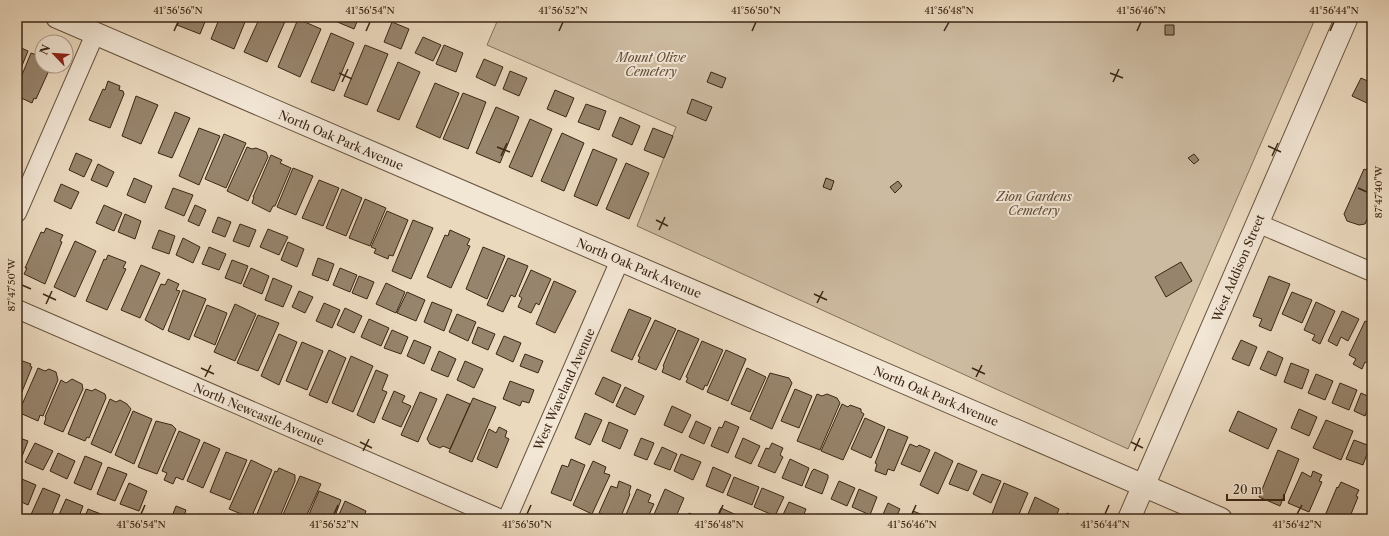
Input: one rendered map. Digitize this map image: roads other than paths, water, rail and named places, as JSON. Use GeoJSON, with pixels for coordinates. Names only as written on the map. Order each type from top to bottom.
{"type":"FeatureCollection","features":[{"type":"Feature","properties":{"kind":"street","name":"North Oak Park Avenue"},"geometry":{"type":"LineString","coordinates":[[57,17],[1221,519]]}},
{"type":"Feature","properties":{"kind":"street","name":"West Addison Street"},"geometry":{"type":"LineString","coordinates":[[1129,519],[1347,17]]}},
{"type":"Feature","properties":{"kind":"street"},"geometry":{"type":"LineString","coordinates":[[17,213],[95,34]]}},
{"type":"Feature","properties":{"kind":"street"},"geometry":{"type":"LineString","coordinates":[[1257,223],[1372,272]]}},
{"type":"Feature","properties":{"kind":"street","name":"West Waveland Avenue"},"geometry":{"type":"LineString","coordinates":[[507,519],[620,260]]}},
{"type":"Feature","properties":{"kind":"street","name":"North Newcastle Avenue"},"geometry":{"type":"LineString","coordinates":[[17,310],[501,519]]}},
{"type":"Feature","properties":{"kind":"park label","name":"Mount Olive Cemetery"},"geometry":{"type":"Point","coordinates":[651,64]}},
{"type":"Feature","properties":{"kind":"park label","name":"Zion Gardens Cemetery"},"geometry":{"type":"Point","coordinates":[1034,203]}}]}
